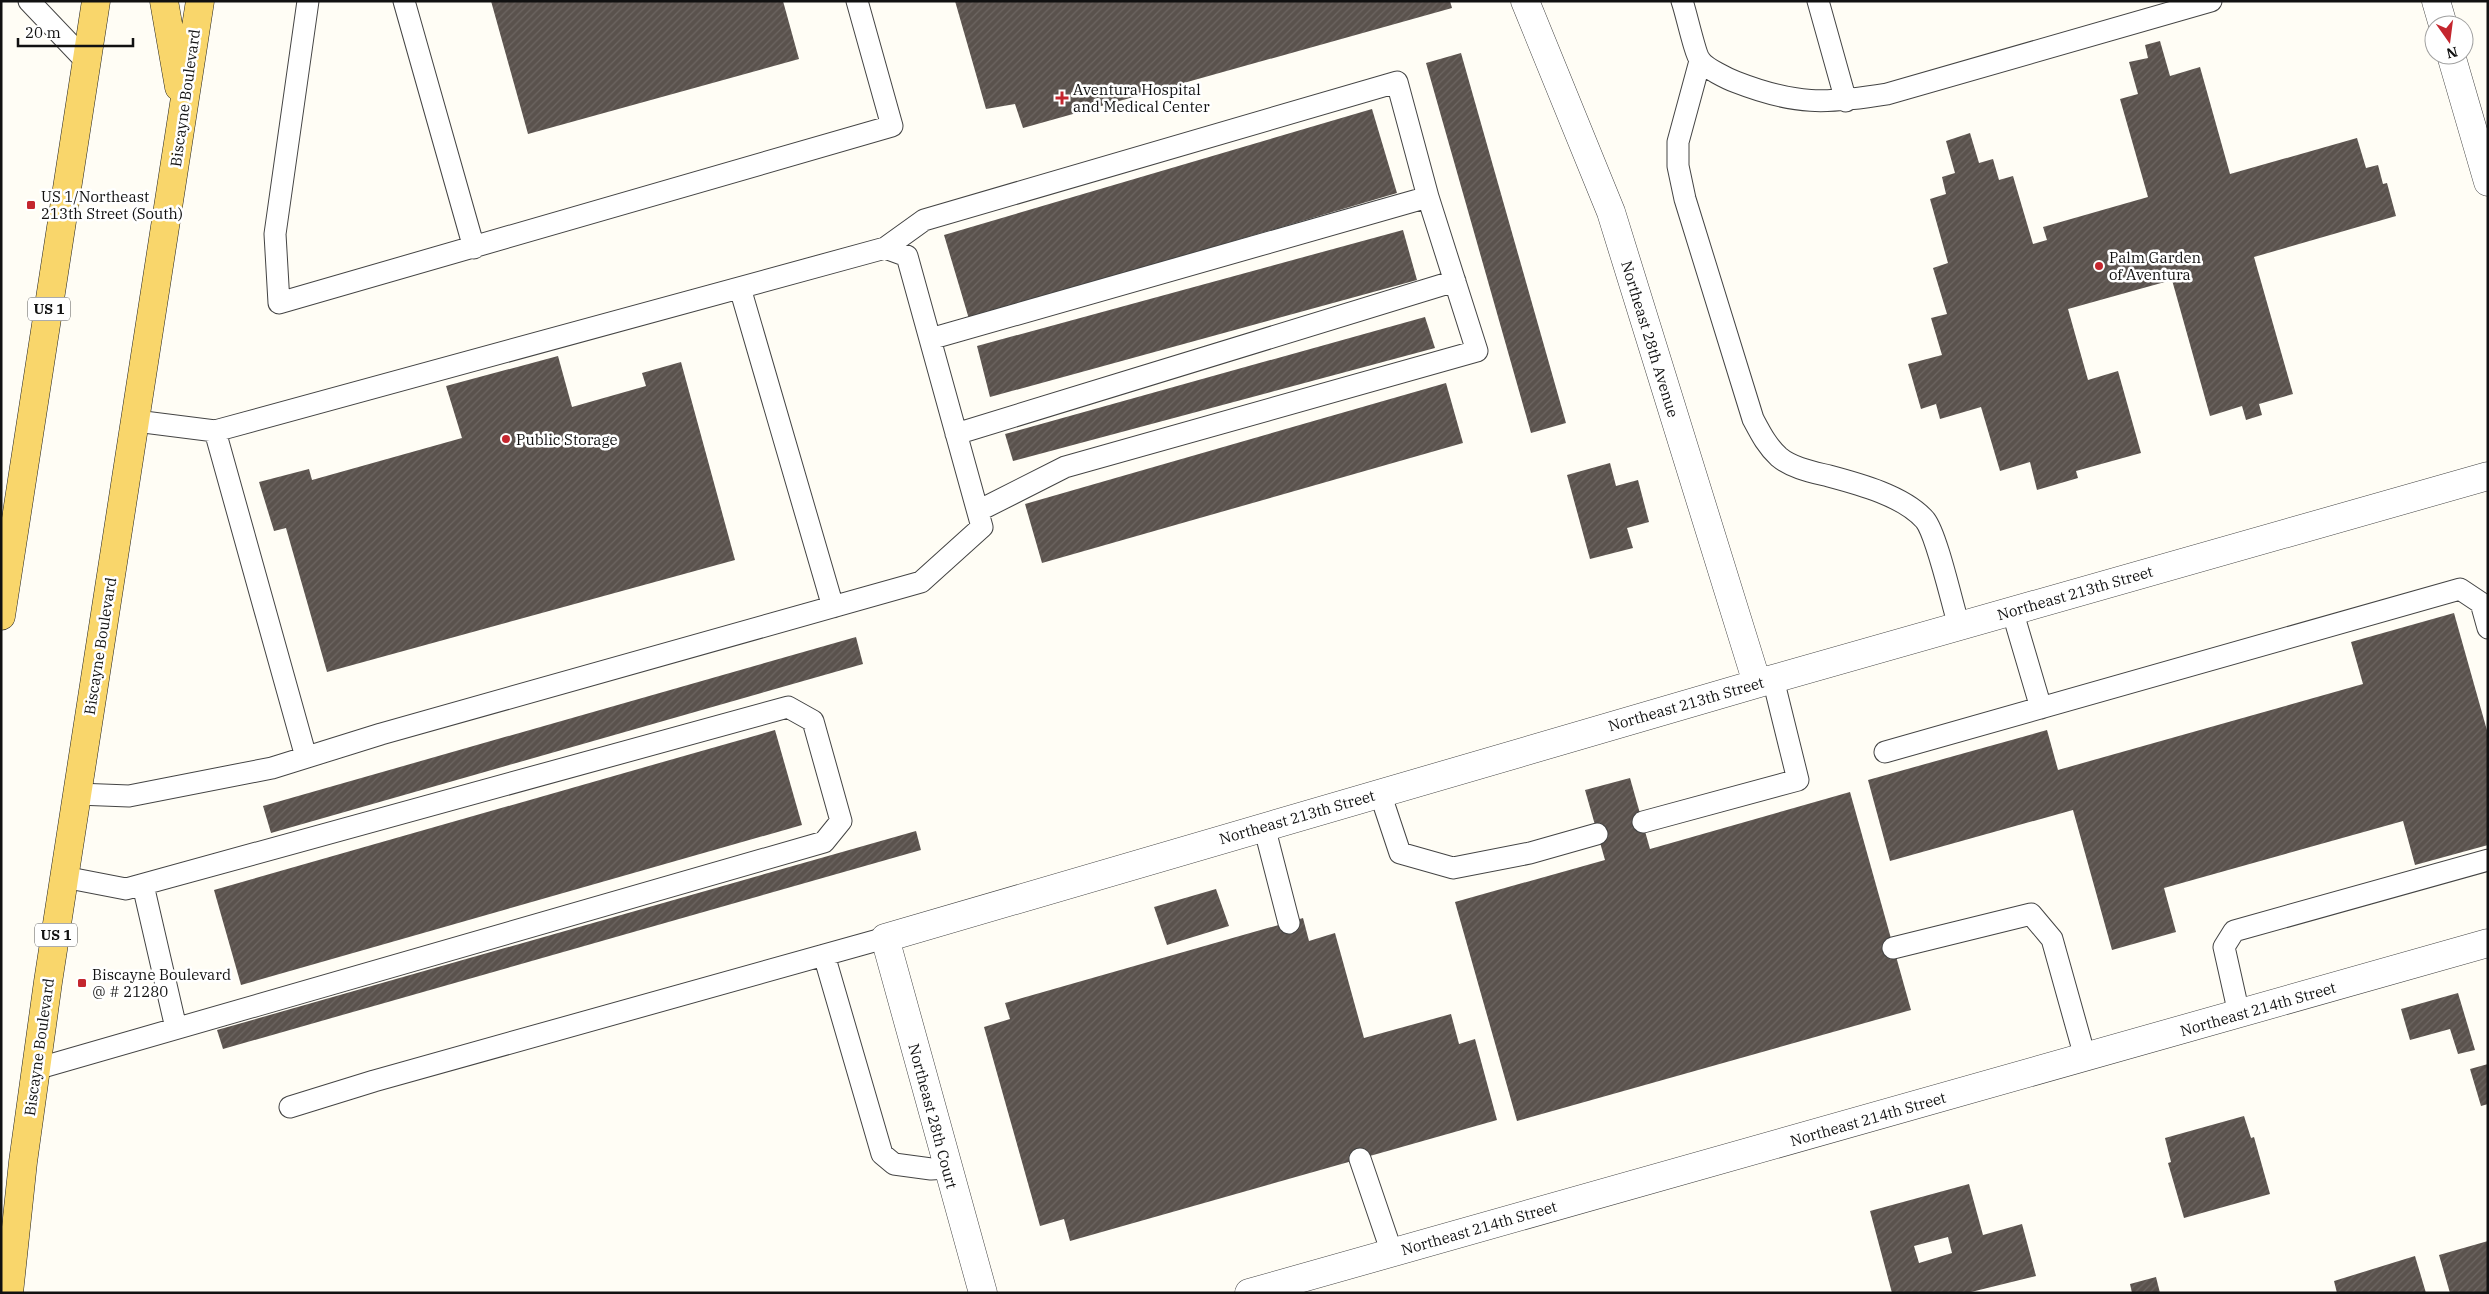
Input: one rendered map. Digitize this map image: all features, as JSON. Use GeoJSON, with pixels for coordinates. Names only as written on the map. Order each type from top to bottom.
{"type":"FeatureCollection","features":[{"type":"Feature","properties":{"kind":"main road","name":"US 1"},"geometry":{"type":"LineString","coordinates":[[1,616],[96,1]]}},
{"type":"Feature","properties":{"kind":"main road"},"geometry":{"type":"LineString","coordinates":[[164,1],[184,110]]}},
{"type":"Feature","properties":{"kind":"main road","name":"Biscayne Boulevard"},"geometry":{"type":"LineString","coordinates":[[9,1293],[23,1162],[64,877],[200,1]]}},
{"type":"Feature","properties":{"kind":"street","name":"Northeast 28th Avenue"},"geometry":{"type":"LineString","coordinates":[[1525,1],[1611,212],[1765,681]]}},
{"type":"Feature","properties":{"kind":"street"},"geometry":{"type":"LineString","coordinates":[[2436,1],[2440,15]]}},
{"type":"Feature","properties":{"kind":"street"},"geometry":{"type":"LineString","coordinates":[[2454,65],[2488,182]]}},
{"type":"Feature","properties":{"kind":"street","name":"Northeast 213th Street"},"geometry":{"type":"LineString","coordinates":[[885,938],[1765,681],[2488,476]]}},
{"type":"Feature","properties":{"kind":"street","name":"Northeast 28th Court"},"geometry":{"type":"LineString","coordinates":[[885,938],[983,1293]]}},
{"type":"Feature","properties":{"kind":"street","name":"Northeast 214th Street"},"geometry":{"type":"LineString","coordinates":[[1249,1293],[2488,943]]}},
{"type":"Feature","properties":{"kind":"lane"},"geometry":{"type":"LineString","coordinates":[[29,1],[87,62]]}},
{"type":"Feature","properties":{"kind":"lane"},"geometry":{"type":"LineString","coordinates":[[308,1],[276,234],[279,303],[892,126],[857,1]]}},
{"type":"Feature","properties":{"kind":"lane"},"geometry":{"type":"LineString","coordinates":[[404,1],[474,248]]}},
{"type":"Feature","properties":{"kind":"lane"},"geometry":{"type":"LineString","coordinates":[[1682,1],[1700,60],[1678,142],[1678,166],[1685,199],[1753,420],[1766,443],[1781,458],[1804,470],[1892,497],[1916,512],[1926,522],[1934,541],[1959,626]]}},
{"type":"Feature","properties":{"kind":"lane"},"geometry":{"type":"LineString","coordinates":[[1818,1],[1846,101]]}},
{"type":"Feature","properties":{"kind":"lane"},"geometry":{"type":"LineString","coordinates":[[1700,60],[1726,78],[1771,95],[1807,101],[1846,101],[1887,94],[1929,83],[2211,1]]}},
{"type":"Feature","properties":{"kind":"lane"},"geometry":{"type":"LineString","coordinates":[[136,421],[215,431],[885,248],[924,220],[1397,82],[1428,197],[1477,351],[1065,467],[978,511]]}},
{"type":"Feature","properties":{"kind":"lane"},"geometry":{"type":"LineString","coordinates":[[930,339],[1428,197]]}},
{"type":"Feature","properties":{"kind":"lane"},"geometry":{"type":"LineString","coordinates":[[77,794],[129,796],[272,768],[922,582],[982,527],[907,256],[885,248]]}},
{"type":"Feature","properties":{"kind":"lane"},"geometry":{"type":"LineString","coordinates":[[956,434],[1455,281]]}},
{"type":"Feature","properties":{"kind":"lane"},"geometry":{"type":"LineString","coordinates":[[740,288],[833,607]]}},
{"type":"Feature","properties":{"kind":"lane"},"geometry":{"type":"LineString","coordinates":[[215,431],[306,757]]}},
{"type":"Feature","properties":{"kind":"lane"},"geometry":{"type":"LineString","coordinates":[[1885,752],[2460,589],[2481,603],[2488,628]]}},
{"type":"Feature","properties":{"kind":"lane"},"geometry":{"type":"LineString","coordinates":[[2012,610],[2041,708]]}},
{"type":"Feature","properties":{"kind":"lane"},"geometry":{"type":"LineString","coordinates":[[1643,822],[1798,780],[1765,681]]}},
{"type":"Feature","properties":{"kind":"lane"},"geometry":{"type":"LineString","coordinates":[[36,1068],[824,842],[841,821],[813,721],[788,707],[126,889],[64,877]]}},
{"type":"Feature","properties":{"kind":"lane"},"geometry":{"type":"LineString","coordinates":[[1380,793],[1400,853],[1453,868],[1530,852],[1597,834]]}},
{"type":"Feature","properties":{"kind":"lane"},"geometry":{"type":"LineString","coordinates":[[1264,826],[1289,922]]}},
{"type":"Feature","properties":{"kind":"lane"},"geometry":{"type":"LineString","coordinates":[[2239,1014],[2224,947],[2234,931],[2488,860]]}},
{"type":"Feature","properties":{"kind":"lane"},"geometry":{"type":"LineString","coordinates":[[143,885],[176,1028]]}},
{"type":"Feature","properties":{"kind":"lane"},"geometry":{"type":"LineString","coordinates":[[1894,948],[2031,914],[2052,939],[2085,1058]]}},
{"type":"Feature","properties":{"kind":"lane"},"geometry":{"type":"LineString","coordinates":[[290,1107],[426,1076],[885,938]]}},
{"type":"Feature","properties":{"kind":"lane"},"geometry":{"type":"LineString","coordinates":[[824,955],[882,1154],[894,1164],[932,1169],[947,1168]]}},
{"type":"Feature","properties":{"kind":"lane"},"geometry":{"type":"LineString","coordinates":[[1360,1158],[1392,1253]]}},
{"type":"Feature","properties":{"kind":"building"},"geometry":{"type":"Polygon","coordinates":[[[491,1],[783,1],[799,59],[528,134],[491,1]]]}},
{"type":"Feature","properties":{"kind":"building"},"geometry":{"type":"Polygon","coordinates":[[[955,1],[1450,1],[1452,8],[1023,128],[1015,104],[986,109],[955,1]]]}},
{"type":"Feature","properties":{"kind":"building","name":"Palm Garden of Aventura"},"geometry":{"type":"Polygon","coordinates":[[[2160,41],[2170,76],[2200,67],[2230,174],[2357,138],[2366,168],[2378,165],[2383,184],[2387,183],[2396,216],[2254,257],[2293,394],[2259,404],[2262,415],[2246,420],[2242,406],[2210,416],[2172,280],[2068,309],[2088,380],[2118,371],[2141,453],[2076,471],[2078,478],[2037,490],[2030,462],[2000,471],[1981,407],[1940,419],[1936,404],[1921,409],[1908,364],[1942,355],[1931,318],[1947,314],[1933,268],[1948,263],[1930,199],[1946,194],[1942,177],[1955,173],[1946,141],[1970,133],[1979,163],[1993,159],[1999,180],[2013,176],[2033,244],[2047,240],[2043,227],[2148,197],[2120,99],[2138,94],[2129,62],[2148,58],[2145,45],[2160,41]]]}},
{"type":"Feature","properties":{"kind":"building"},"geometry":{"type":"Polygon","coordinates":[[[1461,53],[1566,423],[1531,433],[1426,63],[1461,53]]]}},
{"type":"Feature","properties":{"kind":"building"},"geometry":{"type":"Polygon","coordinates":[[[1372,109],[1397,193],[969,319],[944,235],[1372,109]]]}},
{"type":"Feature","properties":{"kind":"building"},"geometry":{"type":"Polygon","coordinates":[[[1403,230],[1417,280],[990,397],[977,346],[1403,230]]]}},
{"type":"Feature","properties":{"kind":"building"},"geometry":{"type":"Polygon","coordinates":[[[1425,317],[1435,348],[1013,461],[1005,434],[1425,317]]]}},
{"type":"Feature","properties":{"kind":"building"},"geometry":{"type":"Polygon","coordinates":[[[558,356],[572,407],[646,386],[642,373],[681,362],[735,560],[327,672],[286,528],[274,531],[259,482],[309,469],[312,480],[462,438],[446,386],[558,356]]]}},
{"type":"Feature","properties":{"kind":"building"},"geometry":{"type":"Polygon","coordinates":[[[1446,383],[1463,443],[1042,563],[1025,504],[1446,383]]]}},
{"type":"Feature","properties":{"kind":"building"},"geometry":{"type":"Polygon","coordinates":[[[1610,463],[1616,486],[1638,480],[1649,522],[1627,528],[1633,548],[1590,559],[1567,475],[1610,463]]]}},
{"type":"Feature","properties":{"kind":"building"},"geometry":{"type":"Polygon","coordinates":[[[2454,613],[2488,734],[2488,845],[2415,865],[2403,821],[2164,888],[2176,932],[2112,950],[2073,810],[1890,861],[1868,780],[2047,730],[2058,770],[2363,684],[2351,642],[2454,613]]]}},
{"type":"Feature","properties":{"kind":"building"},"geometry":{"type":"Polygon","coordinates":[[[856,637],[863,664],[271,833],[263,806],[856,637]]]}},
{"type":"Feature","properties":{"kind":"building"},"geometry":{"type":"Polygon","coordinates":[[[775,730],[802,825],[241,985],[214,890],[775,730]]]}},
{"type":"Feature","properties":{"kind":"building"},"geometry":{"type":"Polygon","coordinates":[[[1630,778],[1650,849],[1850,792],[1911,1010],[1517,1121],[1455,902],[1605,860],[1585,790],[1630,778]]]}},
{"type":"Feature","properties":{"kind":"building"},"geometry":{"type":"Polygon","coordinates":[[[916,831],[921,850],[223,1049],[217,1030],[916,831]]]}},
{"type":"Feature","properties":{"kind":"building"},"geometry":{"type":"Polygon","coordinates":[[[1216,889],[1229,926],[1167,945],[1154,907],[1216,889]]]}},
{"type":"Feature","properties":{"kind":"building"},"geometry":{"type":"Polygon","coordinates":[[[1303,918],[1309,941],[1335,933],[1364,1038],[1451,1014],[1459,1044],[1475,1039],[1497,1120],[1070,1241],[1064,1219],[1040,1226],[984,1027],[1010,1019],[1005,1003],[1303,918]]]}},
{"type":"Feature","properties":{"kind":"building"},"geometry":{"type":"Polygon","coordinates":[[[2458,993],[2475,1050],[2458,1054],[2450,1029],[2410,1040],[2401,1009],[2458,993]]]}},
{"type":"Feature","properties":{"kind":"building"},"geometry":{"type":"Polygon","coordinates":[[[2488,1064],[2488,1104],[2481,1106],[2470,1069],[2488,1064]]]}},
{"type":"Feature","properties":{"kind":"building"},"geometry":{"type":"Polygon","coordinates":[[[2244,1116],[2251,1138],[2254,1137],[2270,1194],[2184,1218],[2168,1163],[2171,1162],[2165,1138],[2244,1116]]]}},
{"type":"Feature","properties":{"kind":"building"},"geometry":{"type":"Polygon","coordinates":[[[1969,1184],[1983,1235],[2022,1224],[2036,1276],[1967,1293],[1892,1293],[1870,1211],[1969,1184]],[[1948,1237],[1914,1246],[1919,1263],[1952,1253],[1948,1237]]]}},
{"type":"Feature","properties":{"kind":"building"},"geometry":{"type":"Polygon","coordinates":[[[2488,1241],[2488,1293],[2450,1293],[2439,1255],[2488,1241]]]}},
{"type":"Feature","properties":{"kind":"building"},"geometry":{"type":"Polygon","coordinates":[[[2415,1256],[2426,1293],[2337,1293],[2334,1281],[2415,1256]]]}},
{"type":"Feature","properties":{"kind":"building"},"geometry":{"type":"Polygon","coordinates":[[[2156,1277],[2160,1293],[2132,1293],[2130,1284],[2156,1277]]]}},
{"type":"Feature","properties":{"kind":"place","name":"Aventura Hospital and Medical Center"},"geometry":{"type":"Point","coordinates":[1062,98]}},
{"type":"Feature","properties":{"kind":"place","name":"US 1/Northeast 213th Street (South)"},"geometry":{"type":"Point","coordinates":[31,205]}},
{"type":"Feature","properties":{"kind":"place","name":"Palm Garden of Aventura"},"geometry":{"type":"Point","coordinates":[2099,266]}},
{"type":"Feature","properties":{"kind":"place","name":"Public Storage"},"geometry":{"type":"Point","coordinates":[506,439]}},
{"type":"Feature","properties":{"kind":"place","name":"Biscayne Boulevard @ # 21280"},"geometry":{"type":"Point","coordinates":[82,983]}}]}
